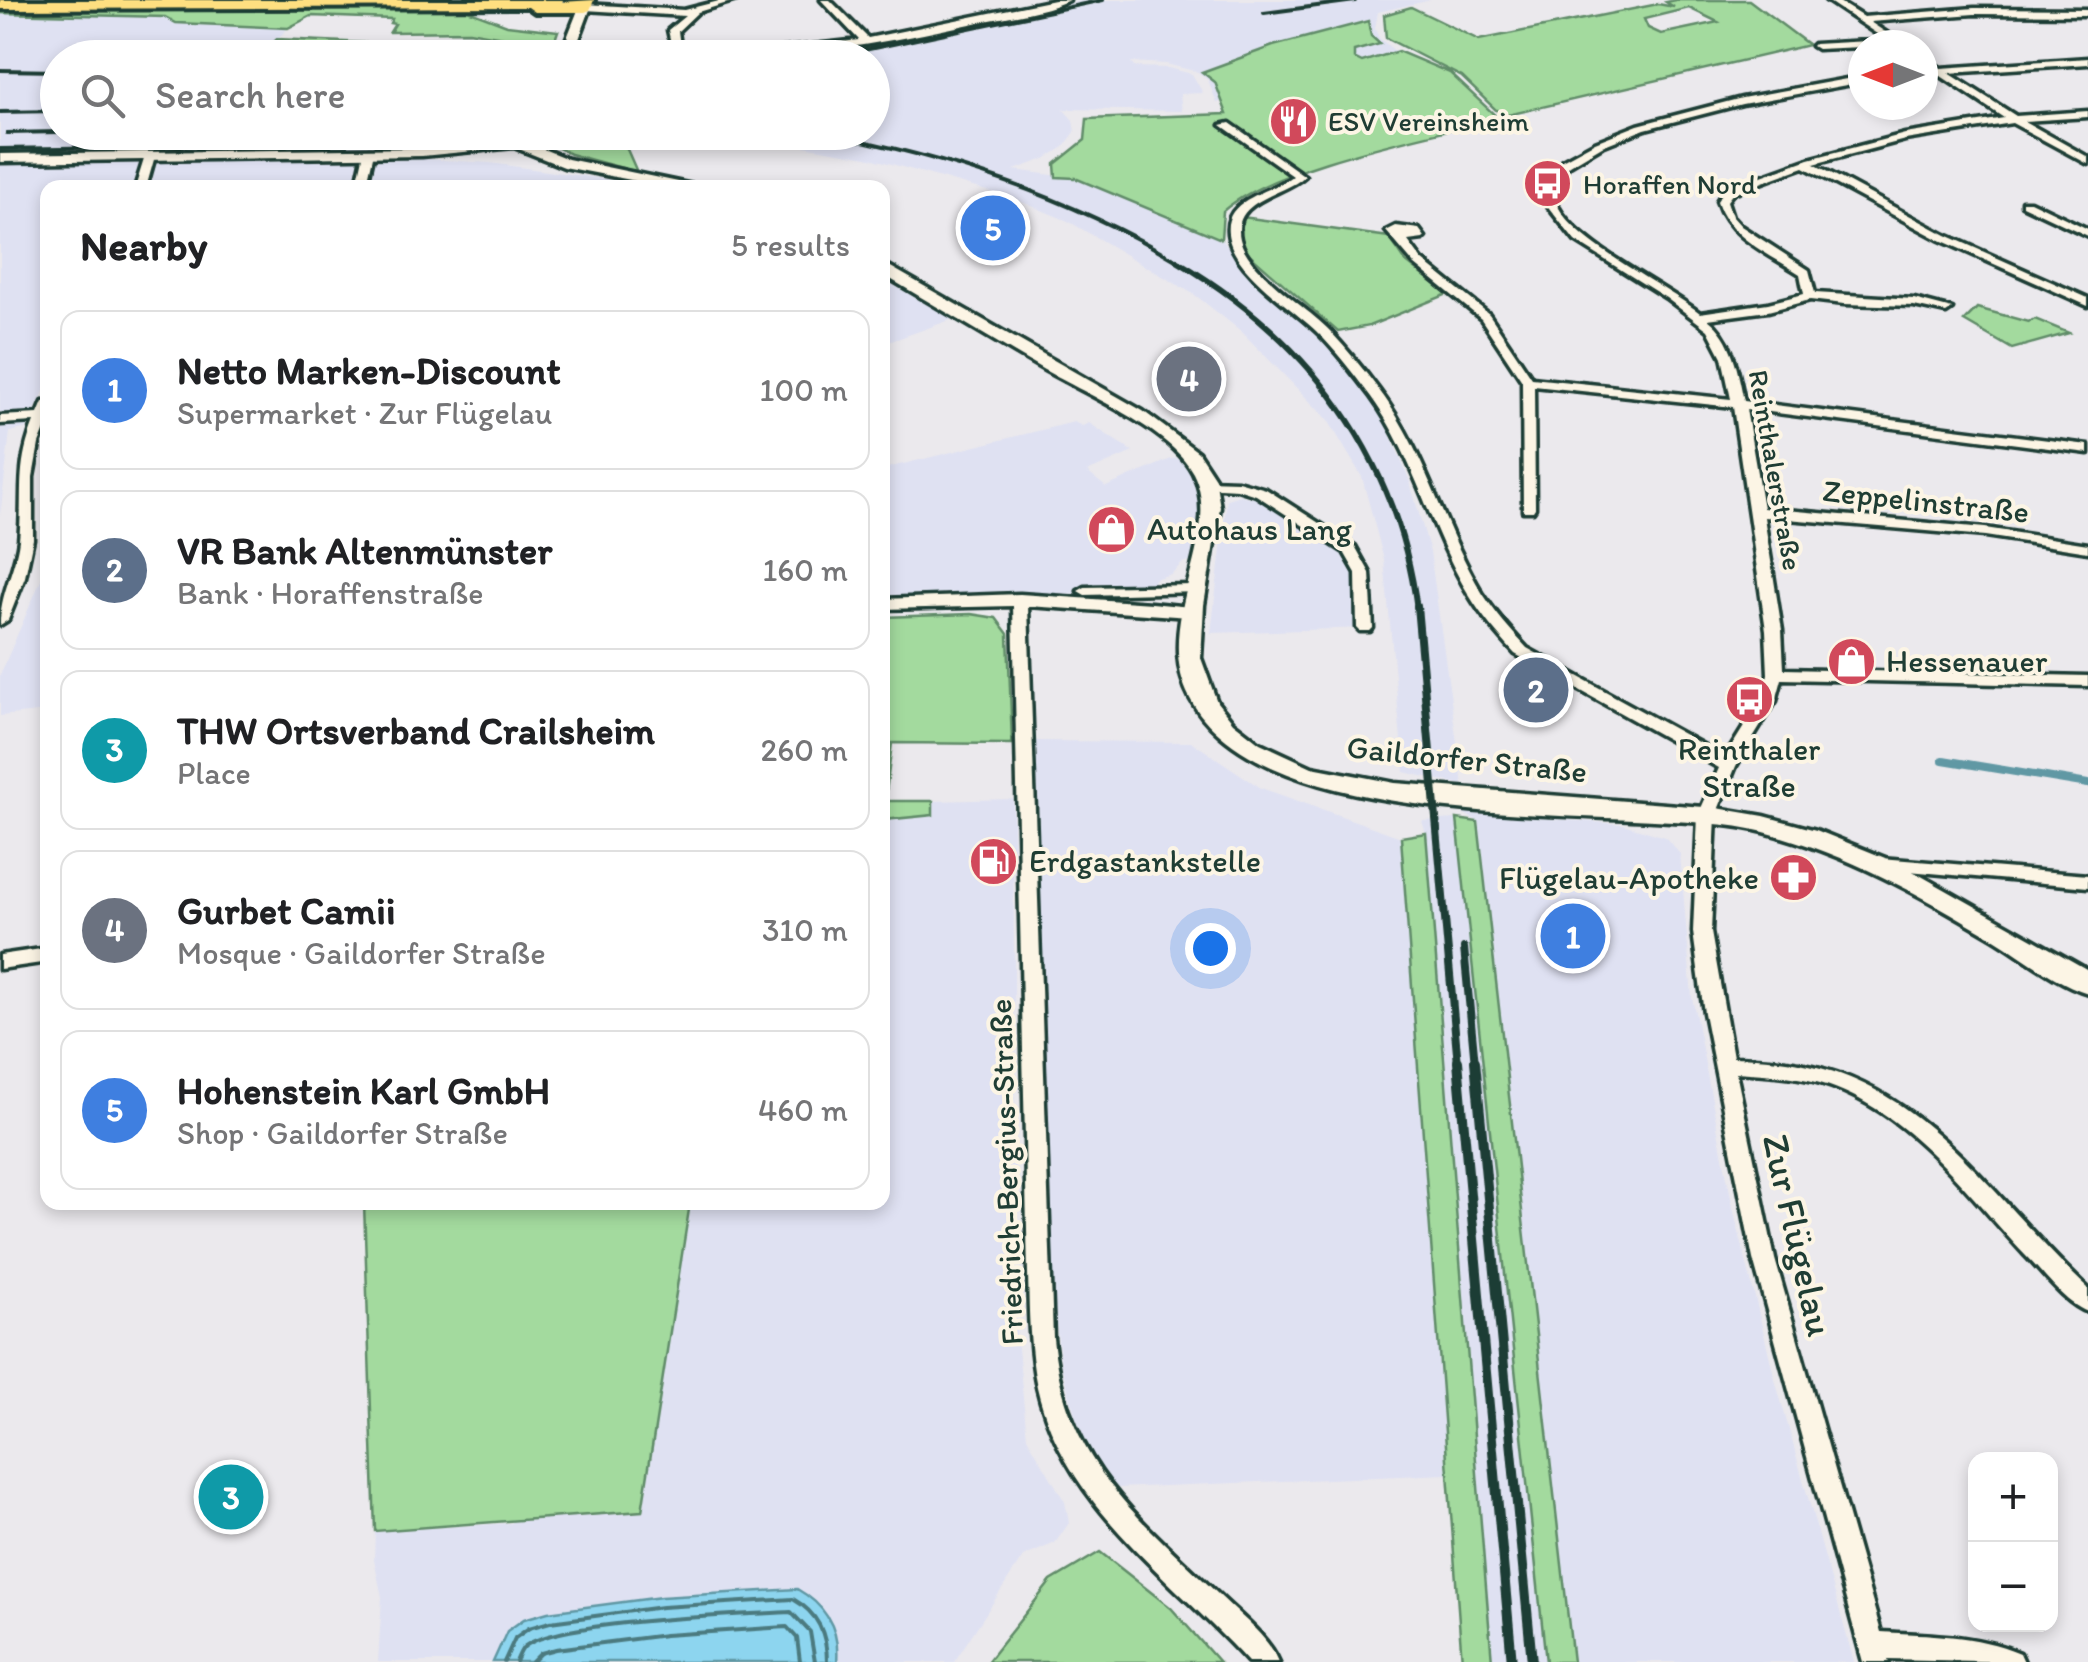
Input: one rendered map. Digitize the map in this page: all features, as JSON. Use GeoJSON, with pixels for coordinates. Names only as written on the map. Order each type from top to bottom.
{"type":"FeatureCollection","features":[{"type":"Feature","properties":{"kind":"main road"},"geometry":{"type":"LineString","coordinates":[[505,4],[556,0]]}},
{"type":"Feature","properties":{"kind":"main road"},"geometry":{"type":"LineString","coordinates":[[539,2],[586,4]]}},
{"type":"Feature","properties":{"kind":"main road"},"geometry":{"type":"LineString","coordinates":[[0,4],[586,4]]}},
{"type":"Feature","properties":{"kind":"main road"},"geometry":{"type":"LineString","coordinates":[[572,40],[586,4]]}},
{"type":"Feature","properties":{"kind":"main road"},"geometry":{"type":"LineString","coordinates":[[422,152],[435,150]]}},
{"type":"Feature","properties":{"kind":"main road"},"geometry":{"type":"LineString","coordinates":[[452,154],[493,150]]}},
{"type":"Feature","properties":{"kind":"main road"},"geometry":{"type":"LineString","coordinates":[[517,150],[548,165]]}},
{"type":"Feature","properties":{"kind":"main road"},"geometry":{"type":"LineString","coordinates":[[543,150],[564,163],[659,180]]}},
{"type":"Feature","properties":{"kind":"main road"},"geometry":{"type":"LineString","coordinates":[[0,158],[422,152],[655,180]]}},
{"type":"Feature","properties":{"kind":"main road"},"geometry":{"type":"LineString","coordinates":[[890,272],[1141,420],[1192,456],[1208,484]]}},
{"type":"Feature","properties":{"kind":"main road","name":"Gaildorfer Straße"},"geometry":{"type":"LineString","coordinates":[[1208,484],[1210,522],[1192,600],[1187,652],[1194,686],[1207,707],[1250,747],[1282,764],[1357,786],[1762,824],[1824,842],[1876,864],[1989,924],[2088,984]]}},
{"type":"Feature","properties":{"kind":"street"},"geometry":{"type":"LineString","coordinates":[[586,4],[694,12],[733,0]]}},
{"type":"Feature","properties":{"kind":"street"},"geometry":{"type":"LineString","coordinates":[[825,0],[864,40]]}},
{"type":"Feature","properties":{"kind":"street"},"geometry":{"type":"LineString","coordinates":[[878,40],[1065,0]]}},
{"type":"Feature","properties":{"kind":"street"},"geometry":{"type":"LineString","coordinates":[[1830,0],[1878,30]]}},
{"type":"Feature","properties":{"kind":"street"},"geometry":{"type":"LineString","coordinates":[[1863,20],[1974,10],[2088,12]]}},
{"type":"Feature","properties":{"kind":"street"},"geometry":{"type":"LineString","coordinates":[[675,40],[674,30],[694,12]]}},
{"type":"Feature","properties":{"kind":"street"},"geometry":{"type":"LineString","coordinates":[[1817,46],[1848,45]]}},
{"type":"Feature","properties":{"kind":"street"},"geometry":{"type":"LineString","coordinates":[[1939,71],[2088,62]]}},
{"type":"Feature","properties":{"kind":"street"},"geometry":{"type":"LineString","coordinates":[[1939,71],[2088,161]]}},
{"type":"Feature","properties":{"kind":"street","name":"Reinthalerstraße"},"geometry":{"type":"LineString","coordinates":[[1706,816],[1728,766],[1768,701],[1776,674],[1758,512],[1738,403],[1722,342],[1701,316],[1590,246],[1563,224],[1548,192],[1553,172],[1577,152],[1635,130],[1726,104],[1848,83]]}},
{"type":"Feature","properties":{"kind":"street"},"geometry":{"type":"LineString","coordinates":[[1810,296],[1804,272],[1737,228],[1727,217],[1722,201],[1728,191],[1754,180],[1909,137],[2088,114]]}},
{"type":"Feature","properties":{"kind":"street"},"geometry":{"type":"LineString","coordinates":[[1226,125],[1300,176],[1241,208],[1234,226],[1239,249],[1326,334],[1379,398],[1410,446],[1461,573],[1498,630],[1521,651],[1728,766]]}},
{"type":"Feature","properties":{"kind":"street"},"geometry":{"type":"LineString","coordinates":[[364,180],[369,152]]}},
{"type":"Feature","properties":{"kind":"street"},"geometry":{"type":"LineString","coordinates":[[142,180],[150,156]]}},
{"type":"Feature","properties":{"kind":"street"},"geometry":{"type":"LineString","coordinates":[[1808,165],[1942,237],[2088,302]]}},
{"type":"Feature","properties":{"kind":"street"},"geometry":{"type":"LineString","coordinates":[[2026,203],[2088,233]]}},
{"type":"Feature","properties":{"kind":"street"},"geometry":{"type":"LineString","coordinates":[[1402,240],[1418,262],[1486,318],[1528,381],[1528,508]]}},
{"type":"Feature","properties":{"kind":"street"},"geometry":{"type":"LineString","coordinates":[[1701,316],[1779,305],[1810,296],[1852,304],[1920,303],[1946,310]]}},
{"type":"Feature","properties":{"kind":"street"},"geometry":{"type":"LineString","coordinates":[[1528,381],[1738,403],[2088,449]]}},
{"type":"Feature","properties":{"kind":"street"},"geometry":{"type":"LineString","coordinates":[[0,420],[40,413]]}},
{"type":"Feature","properties":{"kind":"street"},"geometry":{"type":"LineString","coordinates":[[0,620],[18,577],[26,539],[26,477],[40,429]]}},
{"type":"Feature","properties":{"kind":"street"},"geometry":{"type":"LineString","coordinates":[[1208,484],[1250,488],[1350,549],[1363,573],[1365,628]]}},
{"type":"Feature","properties":{"kind":"street","name":"Zeppelinstraße"},"geometry":{"type":"LineString","coordinates":[[1758,512],[1985,532],[2088,548]]}},
{"type":"Feature","properties":{"kind":"street"},"geometry":{"type":"LineString","coordinates":[[1020,599],[1094,590],[1192,600]]}},
{"type":"Feature","properties":{"kind":"street"},"geometry":{"type":"LineString","coordinates":[[890,604],[1020,599],[1192,600]]}},
{"type":"Feature","properties":{"kind":"street","name":"Friedrich-Bergius-Straße"},"geometry":{"type":"LineString","coordinates":[[1020,599],[1045,1369],[1064,1434],[1082,1470],[1114,1514],[1230,1620],[1266,1662]]}},
{"type":"Feature","properties":{"kind":"street"},"geometry":{"type":"LineString","coordinates":[[1776,674],[2088,681]]}},
{"type":"Feature","properties":{"kind":"street","name":"Zur Flügelau"},"geometry":{"type":"LineString","coordinates":[[1706,816],[1702,932],[1764,1259],[1874,1654]]}},
{"type":"Feature","properties":{"kind":"street"},"geometry":{"type":"LineString","coordinates":[[1876,864],[1944,866],[2088,881]]}},
{"type":"Feature","properties":{"kind":"street"},"geometry":{"type":"LineString","coordinates":[[0,962],[40,956]]}},
{"type":"Feature","properties":{"kind":"street"},"geometry":{"type":"LineString","coordinates":[[1725,1064],[1808,1072],[1874,1098],[1932,1143],[2088,1302]]}},
{"type":"Feature","properties":{"kind":"street"},"geometry":{"type":"LineString","coordinates":[[1874,1654],[1957,1649],[2011,1662]]}},
{"type":"Feature","properties":{"kind":"shaded area"},"geometry":{"type":"Polygon","coordinates":[[[1085,0],[1431,0],[1378,12],[1375,29],[1379,38],[1395,51],[1217,103],[1208,80],[1198,72],[1166,64],[1131,62],[1134,67],[1168,68],[1192,74],[1203,93],[1180,94],[1182,111],[1063,109],[1073,120],[1075,132],[1064,147],[1014,170],[1075,178],[1221,239],[1258,280],[1283,298],[1325,340],[1381,413],[1409,479],[1430,552],[1463,785],[1404,772],[1384,560],[1362,477],[1328,420],[1241,331],[1195,295],[1068,221],[1015,199],[867,157],[827,150],[890,150],[890,40],[885,40],[1085,0]]]}},
{"type":"Feature","properties":{"kind":"shaded area"},"geometry":{"type":"Polygon","coordinates":[[[0,13],[165,17],[177,23],[288,28],[276,40],[40,40],[40,150],[209,150],[0,154],[0,13]]]}},
{"type":"Feature","properties":{"kind":"shaded area"},"geometry":{"type":"Polygon","coordinates":[[[411,158],[490,163],[612,180],[40,180],[40,400],[27,428],[10,432],[0,516],[0,164],[411,158]]]}},
{"type":"Feature","properties":{"kind":"shaded area"},"geometry":{"type":"Polygon","coordinates":[[[890,283],[953,319],[890,342],[890,283]]]}},
{"type":"Feature","properties":{"kind":"shaded area"},"geometry":{"type":"Polygon","coordinates":[[[1074,422],[1082,426],[1089,423],[1133,452],[1087,472],[1106,487],[1171,459],[1192,457],[1201,469],[1201,563],[1184,562],[1171,574],[1154,579],[1152,589],[890,604],[890,467],[1074,422]]]}},
{"type":"Feature","properties":{"kind":"shaded area"},"geometry":{"type":"Polygon","coordinates":[[[1261,492],[1356,556],[1365,628],[1211,633],[1227,499],[1240,495],[1253,498],[1261,492]]]}},
{"type":"Feature","properties":{"kind":"shaded area"},"geometry":{"type":"Polygon","coordinates":[[[40,582],[40,712],[0,716],[0,675],[40,582]]]}},
{"type":"Feature","properties":{"kind":"shaded area"},"geometry":{"type":"Polygon","coordinates":[[[1036,741],[1192,742],[1261,788],[1401,837],[1447,1474],[1117,1488],[1095,1462],[1076,1418],[1061,1366],[1054,1308],[1036,741]]]}},
{"type":"Feature","properties":{"kind":"shaded area"},"geometry":{"type":"Polygon","coordinates":[[[1013,799],[1016,1329],[1027,1437],[1065,1502],[1069,1523],[1055,1543],[1023,1557],[954,1662],[378,1662],[382,1597],[374,1560],[375,1531],[512,1523],[527,1210],[890,1210],[890,819],[932,815],[933,801],[1013,799]]]}},
{"type":"Feature","properties":{"kind":"shaded area"},"geometry":{"type":"Polygon","coordinates":[[[1463,813],[1623,824],[1665,837],[1680,854],[1692,997],[1733,1208],[1776,1383],[1854,1662],[1573,1662],[1479,822],[1463,813]]]}},
{"type":"Feature","properties":{"kind":"shaded area"},"geometry":{"type":"Polygon","coordinates":[[[1457,819],[1546,1662],[1492,1662],[1422,821],[1457,819]]]}},
{"type":"Feature","properties":{"kind":"green space"},"geometry":{"type":"Polygon","coordinates":[[[1749,0],[1809,45],[1508,115],[1498,112],[1462,77],[1386,38],[1384,15],[1411,7],[1479,40],[1658,4],[1674,7],[1666,2],[1749,0]],[[1689,8],[1644,19],[1648,28],[1661,34],[1718,22],[1689,8]]]}},
{"type":"Feature","properties":{"kind":"green space"},"geometry":{"type":"Polygon","coordinates":[[[440,7],[465,9],[507,25],[558,31],[555,40],[520,40],[469,31],[390,32],[395,24],[390,23],[392,19],[311,16],[288,28],[176,23],[165,17],[0,13],[0,8],[440,7]]]}},
{"type":"Feature","properties":{"kind":"green space"},"geometry":{"type":"Polygon","coordinates":[[[1368,21],[1371,36],[1380,44],[1354,51],[1354,58],[1362,62],[1398,51],[1450,73],[1498,118],[1354,154],[1278,180],[1223,211],[1221,239],[1075,178],[1056,177],[1055,164],[1085,140],[1087,119],[1227,114],[1215,82],[1202,72],[1273,46],[1368,21]]]}},
{"type":"Feature","properties":{"kind":"green space"},"geometry":{"type":"Polygon","coordinates":[[[562,150],[627,150],[637,172],[562,150]]]}},
{"type":"Feature","properties":{"kind":"green space"},"geometry":{"type":"Polygon","coordinates":[[[1242,217],[1389,237],[1406,262],[1448,294],[1369,326],[1338,332],[1246,251],[1238,235],[1242,217]]]}},
{"type":"Feature","properties":{"kind":"green space"},"geometry":{"type":"Polygon","coordinates":[[[1977,308],[2028,322],[2035,319],[2069,333],[2012,349],[1964,321],[1977,308]]]}},
{"type":"Feature","properties":{"kind":"green space"},"geometry":{"type":"Polygon","coordinates":[[[971,614],[996,618],[1008,634],[1012,744],[892,743],[890,760],[890,617],[971,614]]]}},
{"type":"Feature","properties":{"kind":"green space"},"geometry":{"type":"Polygon","coordinates":[[[890,801],[933,801],[933,815],[890,819],[890,801]]]}},
{"type":"Feature","properties":{"kind":"green space"},"geometry":{"type":"Polygon","coordinates":[[[1457,819],[1478,822],[1573,1662],[1546,1662],[1457,819]]]}},
{"type":"Feature","properties":{"kind":"green space"},"geometry":{"type":"Polygon","coordinates":[[[1426,833],[1492,1662],[1462,1662],[1401,837],[1426,833]]]}},
{"type":"Feature","properties":{"kind":"green space"},"geometry":{"type":"Polygon","coordinates":[[[364,1210],[689,1210],[642,1511],[375,1531],[364,1210]]]}},
{"type":"Feature","properties":{"kind":"green space"},"geometry":{"type":"Polygon","coordinates":[[[1100,1552],[1171,1608],[1219,1662],[987,1662],[1051,1581],[1100,1552]]]}},
{"type":"Feature","properties":{"kind":"water"},"geometry":{"type":"Polygon","coordinates":[[[797,1589],[829,1619],[836,1638],[837,1662],[493,1662],[507,1631],[524,1619],[548,1612],[661,1597],[797,1589]]]}},
{"type":"Feature","properties":{"kind":"waterway"},"geometry":{"type":"LineString","coordinates":[[1943,760],[2088,784]]}},
{"type":"Feature","properties":{"kind":"railway"},"geometry":{"type":"LineString","coordinates":[[890,45],[1103,0]]}},
{"type":"Feature","properties":{"kind":"railway"},"geometry":{"type":"LineString","coordinates":[[1264,13],[1355,1]]}},
{"type":"Feature","properties":{"kind":"railway"},"geometry":{"type":"LineString","coordinates":[[0,70],[40,71]]}},
{"type":"Feature","properties":{"kind":"railway"},"geometry":{"type":"LineString","coordinates":[[0,112],[40,111]]}},
{"type":"Feature","properties":{"kind":"railway"},"geometry":{"type":"LineString","coordinates":[[7,133],[40,132]]}},
{"type":"Feature","properties":{"kind":"railway"},"geometry":{"type":"LineString","coordinates":[[0,149],[40,148]]}},
{"type":"Feature","properties":{"kind":"railway"},"geometry":{"type":"LineString","coordinates":[[890,148],[961,167],[1051,199],[1181,263]]}},
{"type":"Feature","properties":{"kind":"railway"},"geometry":{"type":"LineString","coordinates":[[1177,261],[1267,327],[1306,365],[1339,407],[1367,452],[1390,501],[1417,609]]}},
{"type":"Feature","properties":{"kind":"railway"},"geometry":{"type":"LineString","coordinates":[[1417,606],[1458,1064]]}},
{"type":"Feature","properties":{"kind":"railway"},"geometry":{"type":"LineString","coordinates":[[1464,948],[1475,1064]]}},
{"type":"Feature","properties":{"kind":"railway"},"geometry":{"type":"LineString","coordinates":[[1458,1061],[1512,1662]]}},
{"type":"Feature","properties":{"kind":"railway"},"geometry":{"type":"LineString","coordinates":[[1475,1061],[1532,1662]]}},
{"type":"Feature","properties":{"kind":"place","name":"ESV Vereinsheim"},"geometry":{"type":"Point","coordinates":[1293,121]}},
{"type":"Feature","properties":{"kind":"place","name":"Horaffen Nord"},"geometry":{"type":"Point","coordinates":[1548,184]}},
{"type":"Feature","properties":{"kind":"place","name":"Hohenstein Karl GmbH"},"geometry":{"type":"Point","coordinates":[993,228]}},
{"type":"Feature","properties":{"kind":"place","name":"Gurbet Camii"},"geometry":{"type":"Point","coordinates":[1189,379]}},
{"type":"Feature","properties":{"kind":"place","name":"Autohaus Lang"},"geometry":{"type":"Point","coordinates":[1112,529]}},
{"type":"Feature","properties":{"kind":"place","name":"Hessenauer"},"geometry":{"type":"Point","coordinates":[1851,661]}},
{"type":"Feature","properties":{"kind":"place","name":"VR Bank Altenmünster"},"geometry":{"type":"Point","coordinates":[1536,690]}},
{"type":"Feature","properties":{"kind":"place","name":"Reinthaler Straße"},"geometry":{"type":"Point","coordinates":[1749,699]}},
{"type":"Feature","properties":{"kind":"place","name":"Erdgastankstelle"},"geometry":{"type":"Point","coordinates":[994,861]}},
{"type":"Feature","properties":{"kind":"place","name":"Flügelau-Apotheke"},"geometry":{"type":"Point","coordinates":[1794,878]}},
{"type":"Feature","properties":{"kind":"place","name":"Netto Marken-Discount"},"geometry":{"type":"Point","coordinates":[1573,936]}},
{"type":"Feature","properties":{"kind":"place","name":"THW Ortsverband Crailsheim"},"geometry":{"type":"Point","coordinates":[231,1497]}}]}
